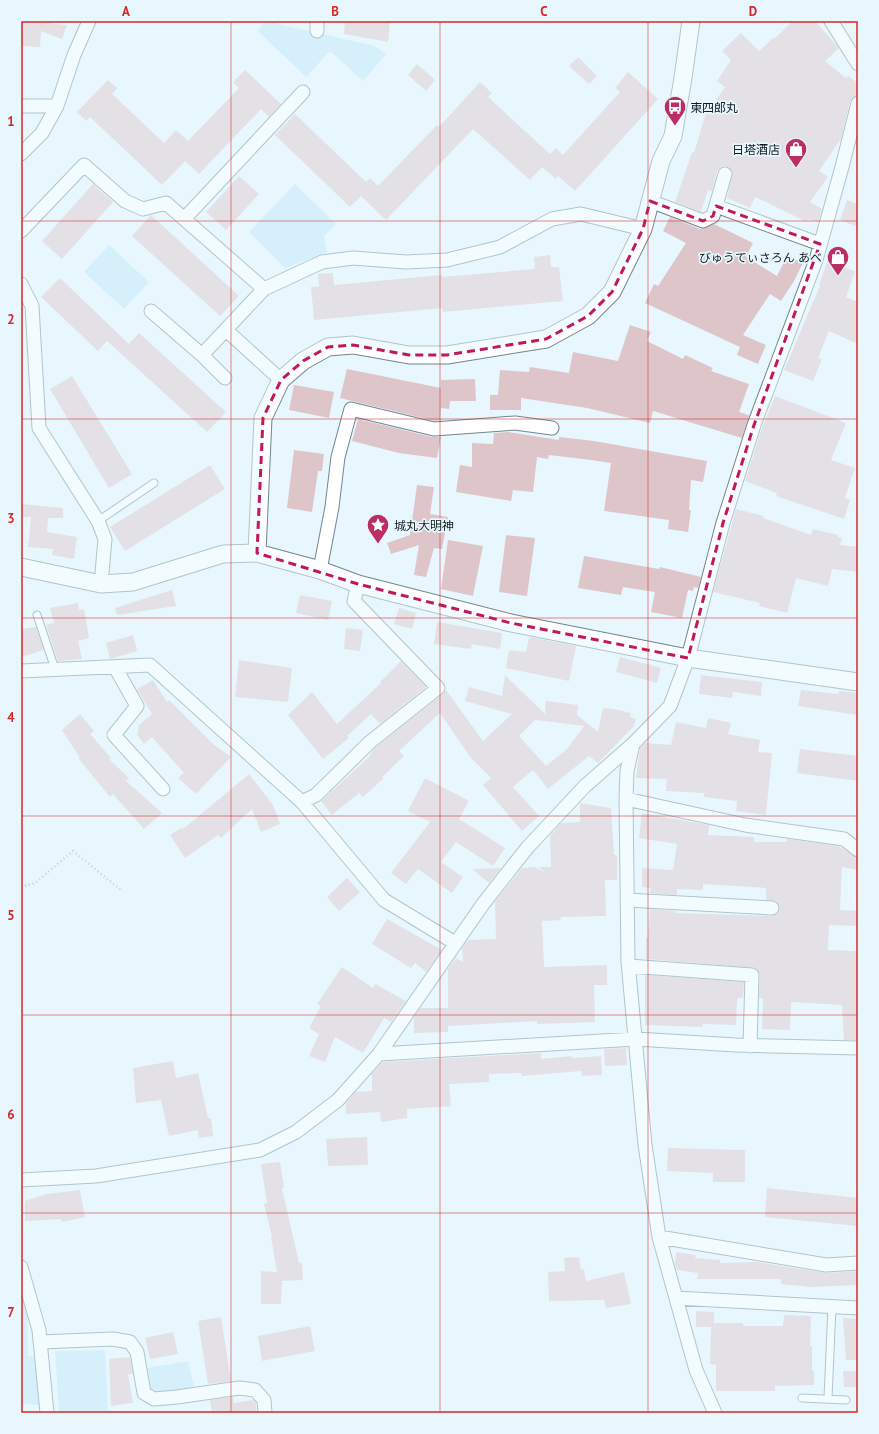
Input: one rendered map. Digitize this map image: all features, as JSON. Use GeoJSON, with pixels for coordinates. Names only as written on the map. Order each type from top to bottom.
{"type":"FeatureCollection","features":[{"type":"Feature","properties":{"kind":"street"},"geometry":{"type":"LineString","coordinates":[[21,154],[42,133],[57,106],[74,55],[89,21]]}},
{"type":"Feature","properties":{"kind":"street"},"geometry":{"type":"LineString","coordinates":[[257,553],[264,418],[281,380],[303,361],[328,347],[353,345],[409,355],[447,355],[546,339],[588,316],[612,292],[643,229],[661,161],[672,136],[683,78],[691,21]]}},
{"type":"Feature","properties":{"kind":"street"},"geometry":{"type":"LineString","coordinates":[[831,21],[858,64]]}},
{"type":"Feature","properties":{"kind":"street"},"geometry":{"type":"LineString","coordinates":[[184,219],[303,92]]}},
{"type":"Feature","properties":{"kind":"street"},"geometry":{"type":"LineString","coordinates":[[21,1180],[96,1176],[260,1150],[296,1132],[338,1100],[379,1054],[483,904],[527,848],[585,786],[633,744],[670,706],[688,658],[725,516],[754,425],[820,244],[858,103]]}},
{"type":"Feature","properties":{"kind":"street"},"geometry":{"type":"LineString","coordinates":[[21,106],[57,106]]}},
{"type":"Feature","properties":{"kind":"street"},"geometry":{"type":"LineString","coordinates":[[21,231],[84,165],[125,200],[143,209],[166,203],[264,289]]}},
{"type":"Feature","properties":{"kind":"street"},"geometry":{"type":"LineString","coordinates":[[650,201],[703,221],[713,216],[725,174]]}},
{"type":"Feature","properties":{"kind":"street"},"geometry":{"type":"LineString","coordinates":[[716,206],[820,244]]}},
{"type":"Feature","properties":{"kind":"street"},"geometry":{"type":"LineString","coordinates":[[202,355],[264,289],[322,262],[353,258],[406,262],[447,260],[500,247],[552,219],[581,214],[643,229]]}},
{"type":"Feature","properties":{"kind":"street"},"geometry":{"type":"LineString","coordinates":[[21,284],[32,306],[39,428],[98,520],[105,539],[101,584]]}},
{"type":"Feature","properties":{"kind":"street"},"geometry":{"type":"LineString","coordinates":[[151,311],[202,355],[225,378]]}},
{"type":"Feature","properties":{"kind":"street"},"geometry":{"type":"LineString","coordinates":[[226,330],[281,380]]}},
{"type":"Feature","properties":{"kind":"street"},"geometry":{"type":"LineString","coordinates":[[320,570],[332,507],[338,457],[351,409],[434,429],[515,423],[552,428]]}},
{"type":"Feature","properties":{"kind":"street"},"geometry":{"type":"LineString","coordinates":[[21,567],[101,584],[133,582],[223,554],[257,553],[320,570],[358,584],[511,623],[688,658],[858,682]]}},
{"type":"Feature","properties":{"kind":"street"},"geometry":{"type":"LineString","coordinates":[[302,802],[316,795],[370,742],[438,688],[354,601],[358,584]]}},
{"type":"Feature","properties":{"kind":"street"},"geometry":{"type":"LineString","coordinates":[[21,671],[150,665],[302,802],[384,900],[455,943]]}},
{"type":"Feature","properties":{"kind":"street"},"geometry":{"type":"LineString","coordinates":[[115,667],[137,706],[114,735],[163,790]]}},
{"type":"Feature","properties":{"kind":"street"},"geometry":{"type":"LineString","coordinates":[[633,744],[627,771],[627,900],[629,966],[645,1145],[660,1237],[696,1370],[715,1413]]}},
{"type":"Feature","properties":{"kind":"street"},"geometry":{"type":"LineString","coordinates":[[626,800],[745,825],[844,839],[858,850]]}},
{"type":"Feature","properties":{"kind":"street"},"geometry":{"type":"LineString","coordinates":[[627,900],[772,908]]}},
{"type":"Feature","properties":{"kind":"street"},"geometry":{"type":"LineString","coordinates":[[629,966],[752,975],[750,1046]]}},
{"type":"Feature","properties":{"kind":"street"},"geometry":{"type":"LineString","coordinates":[[379,1054],[636,1039],[750,1046],[858,1048]]}},
{"type":"Feature","properties":{"kind":"street"},"geometry":{"type":"LineString","coordinates":[[660,1237],[826,1265],[858,1263]]}},
{"type":"Feature","properties":{"kind":"street"},"geometry":{"type":"LineString","coordinates":[[21,1267],[39,1330],[46,1413]]}},
{"type":"Feature","properties":{"kind":"street"},"geometry":{"type":"LineString","coordinates":[[676,1298],[858,1308]]}},
{"type":"Feature","properties":{"kind":"street"},"geometry":{"type":"LineString","coordinates":[[41,1342],[113,1339],[130,1342],[137,1352],[144,1393],[154,1399],[177,1398],[239,1388],[255,1390],[264,1400],[265,1413]]}},
{"type":"Feature","properties":{"kind":"lane"},"geometry":{"type":"LineString","coordinates":[[98,520],[154,483]]}},
{"type":"Feature","properties":{"kind":"lane"},"geometry":{"type":"LineString","coordinates":[[37,615],[55,669]]}},
{"type":"Feature","properties":{"kind":"lane"},"geometry":{"type":"LineString","coordinates":[[828,1398],[832,1306]]}},
{"type":"Feature","properties":{"kind":"lane"},"geometry":{"type":"LineString","coordinates":[[802,1398],[846,1400]]}},
{"type":"Feature","properties":{"kind":"path"},"geometry":{"type":"LineString","coordinates":[[21,887],[35,883],[73,851],[121,890]]}},
{"type":"Feature","properties":{"kind":"highlighted area"},"geometry":{"type":"Polygon","coordinates":[[[650,201],[703,221],[713,216],[716,206],[820,244],[754,425],[723,523],[688,658],[511,623],[358,584],[257,553],[263,418],[281,380],[303,361],[328,347],[353,345],[409,355],[447,355],[546,339],[588,316],[612,292],[643,229],[650,201]]]}},
{"type":"Feature","properties":{"kind":"shaded area"},"geometry":{"type":"Polygon","coordinates":[[[265,21],[375,46],[386,54],[363,81],[330,51],[306,77],[258,31],[265,21]]]}},
{"type":"Feature","properties":{"kind":"shaded area"},"geometry":{"type":"Polygon","coordinates":[[[295,184],[336,224],[324,236],[327,252],[285,268],[249,232],[295,184]]]}},
{"type":"Feature","properties":{"kind":"shaded area"},"geometry":{"type":"Polygon","coordinates":[[[109,245],[149,282],[124,309],[84,272],[109,245]]]}},
{"type":"Feature","properties":{"kind":"shaded area"},"geometry":{"type":"Polygon","coordinates":[[[21,1300],[27,1300],[28,1356],[38,1357],[42,1403],[39,1405],[21,1404],[21,1300]]]}},
{"type":"Feature","properties":{"kind":"shaded area"},"geometry":{"type":"Polygon","coordinates":[[[105,1350],[108,1410],[122,1413],[59,1413],[55,1351],[105,1350]]]}},
{"type":"Feature","properties":{"kind":"shaded area"},"geometry":{"type":"Polygon","coordinates":[[[188,1361],[194,1387],[161,1392],[151,1388],[147,1368],[188,1361]]]}},
{"type":"Feature","properties":{"kind":"building"},"geometry":{"type":"Polygon","coordinates":[[[21,21],[67,25],[62,39],[41,31],[40,47],[21,46],[21,21]]]}},
{"type":"Feature","properties":{"kind":"building"},"geometry":{"type":"Polygon","coordinates":[[[345,21],[390,21],[388,42],[344,34],[345,21]]]}},
{"type":"Feature","properties":{"kind":"building"},"geometry":{"type":"Polygon","coordinates":[[[793,21],[815,21],[839,48],[825,61],[846,78],[848,76],[858,83],[858,95],[853,97],[850,101],[841,139],[819,171],[828,177],[810,202],[822,209],[818,222],[808,219],[807,222],[755,197],[750,208],[727,198],[733,172],[727,166],[723,166],[717,171],[712,191],[708,190],[701,212],[675,202],[692,152],[694,153],[705,116],[725,87],[717,81],[731,60],[722,51],[741,33],[759,51],[793,21]]]}},
{"type":"Feature","properties":{"kind":"building"},"geometry":{"type":"Polygon","coordinates":[[[578,57],[597,76],[589,84],[569,66],[578,57]]]}},
{"type":"Feature","properties":{"kind":"building"},"geometry":{"type":"Polygon","coordinates":[[[417,64],[435,80],[426,91],[408,75],[417,64]]]}},
{"type":"Feature","properties":{"kind":"building"},"geometry":{"type":"Polygon","coordinates":[[[245,70],[281,104],[269,117],[261,109],[199,174],[185,161],[162,185],[90,117],[86,121],[77,112],[108,80],[117,88],[112,94],[164,143],[176,130],[188,141],[239,88],[233,82],[245,70]]]}},
{"type":"Feature","properties":{"kind":"building"},"geometry":{"type":"Polygon","coordinates":[[[628,72],[658,99],[575,191],[558,176],[556,179],[542,167],[530,180],[473,129],[386,220],[361,196],[350,207],[275,135],[295,114],[366,182],[370,178],[378,186],[437,125],[439,127],[480,82],[492,93],[488,97],[550,154],[556,148],[563,155],[620,92],[615,88],[628,72]]]}},
{"type":"Feature","properties":{"kind":"building"},"geometry":{"type":"Polygon","coordinates":[[[239,176],[259,194],[226,230],[206,212],[239,176]]]}},
{"type":"Feature","properties":{"kind":"building"},"geometry":{"type":"Polygon","coordinates":[[[93,184],[113,202],[62,259],[42,241],[93,184]]]}},
{"type":"Feature","properties":{"kind":"building"},"geometry":{"type":"Polygon","coordinates":[[[847,200],[858,204],[858,227],[840,220],[847,200]]]}},
{"type":"Feature","properties":{"kind":"building"},"geometry":{"type":"Polygon","coordinates":[[[151,215],[239,296],[220,316],[132,236],[151,215]]]}},
{"type":"Feature","properties":{"kind":"building"},"geometry":{"type":"Polygon","coordinates":[[[670,217],[700,229],[714,224],[753,243],[746,257],[777,276],[787,256],[803,263],[794,281],[781,301],[770,294],[743,335],[766,345],[758,364],[737,355],[740,347],[645,303],[654,284],[658,286],[686,243],[663,231],[670,217]]]}},
{"type":"Feature","properties":{"kind":"building"},"geometry":{"type":"Polygon","coordinates":[[[550,255],[551,267],[559,267],[563,301],[443,312],[442,308],[314,320],[311,287],[319,286],[318,274],[333,273],[334,285],[442,275],[442,277],[535,269],[534,257],[550,255]]]}},
{"type":"Feature","properties":{"kind":"building"},"geometry":{"type":"Polygon","coordinates":[[[827,262],[855,271],[846,297],[858,302],[858,344],[829,331],[818,358],[822,359],[813,381],[784,370],[820,286],[819,285],[827,262]]]}},
{"type":"Feature","properties":{"kind":"building"},"geometry":{"type":"Polygon","coordinates":[[[60,278],[129,344],[139,333],[226,412],[207,432],[107,341],[98,351],[41,297],[60,278]]]}},
{"type":"Feature","properties":{"kind":"building"},"geometry":{"type":"Polygon","coordinates":[[[630,325],[651,332],[647,341],[683,359],[685,355],[713,368],[711,371],[749,384],[739,412],[749,415],[742,438],[653,411],[650,423],[587,408],[521,398],[521,410],[490,410],[490,395],[498,395],[500,370],[529,372],[530,367],[569,373],[573,352],[618,361],[630,325]]]}},
{"type":"Feature","properties":{"kind":"building"},"geometry":{"type":"Polygon","coordinates":[[[347,369],[441,388],[441,380],[475,379],[476,401],[450,401],[449,409],[441,408],[440,419],[443,420],[435,421],[340,398],[347,369]]]}},
{"type":"Feature","properties":{"kind":"building"},"geometry":{"type":"Polygon","coordinates":[[[72,376],[132,474],[109,488],[50,389],[72,376]]]}},
{"type":"Feature","properties":{"kind":"building"},"geometry":{"type":"Polygon","coordinates":[[[294,385],[334,392],[329,418],[289,410],[294,385]]]}},
{"type":"Feature","properties":{"kind":"building"},"geometry":{"type":"Polygon","coordinates":[[[775,396],[846,423],[831,460],[855,468],[845,498],[850,500],[844,519],[776,496],[777,493],[745,481],[762,428],[775,396]]]}},
{"type":"Feature","properties":{"kind":"building"},"geometry":{"type":"Polygon","coordinates":[[[358,419],[432,437],[441,437],[437,458],[399,453],[352,441],[358,419]]]}},
{"type":"Feature","properties":{"kind":"building"},"geometry":{"type":"Polygon","coordinates":[[[508,432],[559,440],[559,437],[594,441],[707,461],[703,482],[691,480],[689,510],[691,510],[688,532],[668,529],[669,520],[604,511],[611,463],[549,455],[548,459],[537,457],[533,492],[513,490],[511,501],[456,492],[460,465],[472,467],[472,443],[493,444],[494,433],[508,432]]]}},
{"type":"Feature","properties":{"kind":"building"},"geometry":{"type":"Polygon","coordinates":[[[294,450],[324,454],[322,471],[318,471],[312,512],[287,508],[294,450]]]}},
{"type":"Feature","properties":{"kind":"building"},"geometry":{"type":"Polygon","coordinates":[[[210,465],[225,489],[125,551],[110,527],[210,465]]]}},
{"type":"Feature","properties":{"kind":"building"},"geometry":{"type":"Polygon","coordinates":[[[417,485],[434,487],[430,514],[448,517],[442,549],[434,548],[426,577],[414,575],[419,545],[391,554],[387,543],[410,535],[417,485]]]}},
{"type":"Feature","properties":{"kind":"building"},"geometry":{"type":"Polygon","coordinates":[[[21,504],[63,508],[63,518],[48,518],[47,532],[77,537],[74,559],[52,555],[53,549],[28,547],[31,517],[21,517],[21,504]]]}},
{"type":"Feature","properties":{"kind":"building"},"geometry":{"type":"Polygon","coordinates":[[[736,509],[764,516],[763,518],[811,535],[813,529],[838,535],[838,537],[842,538],[840,545],[858,547],[858,572],[832,569],[828,586],[796,578],[787,613],[759,606],[760,603],[713,592],[736,509]]]}},
{"type":"Feature","properties":{"kind":"building"},"geometry":{"type":"Polygon","coordinates":[[[506,535],[535,538],[527,596],[499,592],[506,535]]]}},
{"type":"Feature","properties":{"kind":"building"},"geometry":{"type":"Polygon","coordinates":[[[448,540],[483,546],[473,596],[441,589],[448,540]]]}},
{"type":"Feature","properties":{"kind":"building"},"geometry":{"type":"Polygon","coordinates":[[[584,556],[659,569],[660,567],[701,577],[698,588],[694,587],[693,591],[688,590],[682,618],[651,612],[655,592],[623,587],[621,595],[578,588],[584,556]]]}},
{"type":"Feature","properties":{"kind":"building"},"geometry":{"type":"Polygon","coordinates":[[[172,590],[176,606],[117,615],[115,608],[172,590]]]}},
{"type":"Feature","properties":{"kind":"building"},"geometry":{"type":"Polygon","coordinates":[[[300,595],[332,601],[328,620],[296,613],[300,595]]]}},
{"type":"Feature","properties":{"kind":"building"},"geometry":{"type":"Polygon","coordinates":[[[78,603],[79,610],[84,609],[89,638],[78,641],[82,659],[58,661],[46,625],[54,623],[50,608],[78,603]]]}},
{"type":"Feature","properties":{"kind":"building"},"geometry":{"type":"Polygon","coordinates":[[[399,608],[416,613],[412,629],[394,624],[399,608]]]}},
{"type":"Feature","properties":{"kind":"building"},"geometry":{"type":"Polygon","coordinates":[[[437,622],[502,633],[500,649],[472,644],[471,649],[434,644],[437,622]]]}},
{"type":"Feature","properties":{"kind":"building"},"geometry":{"type":"Polygon","coordinates":[[[36,627],[44,650],[21,657],[21,629],[36,627]]]}},
{"type":"Feature","properties":{"kind":"building"},"geometry":{"type":"Polygon","coordinates":[[[346,628],[363,630],[360,651],[344,649],[346,628]]]}},
{"type":"Feature","properties":{"kind":"building"},"geometry":{"type":"Polygon","coordinates":[[[133,635],[137,651],[110,659],[106,643],[133,635]]]}},
{"type":"Feature","properties":{"kind":"building"},"geometry":{"type":"Polygon","coordinates":[[[529,637],[576,646],[569,681],[506,668],[509,650],[526,652],[529,637]]]}},
{"type":"Feature","properties":{"kind":"building"},"geometry":{"type":"Polygon","coordinates":[[[620,657],[661,668],[657,683],[616,672],[620,657]]]}},
{"type":"Feature","properties":{"kind":"building"},"geometry":{"type":"Polygon","coordinates":[[[239,660],[292,668],[288,702],[235,697],[239,660]]]}},
{"type":"Feature","properties":{"kind":"building"},"geometry":{"type":"Polygon","coordinates":[[[401,661],[426,687],[380,724],[371,714],[347,736],[349,738],[323,759],[288,715],[312,692],[337,724],[381,683],[380,682],[401,661]]]}},
{"type":"Feature","properties":{"kind":"building"},"geometry":{"type":"Polygon","coordinates":[[[505,675],[545,714],[546,701],[578,705],[577,715],[598,732],[603,708],[631,713],[630,717],[636,719],[634,726],[598,763],[589,756],[548,789],[533,770],[513,787],[539,816],[522,831],[483,785],[491,778],[471,758],[440,713],[399,751],[404,756],[382,777],[384,778],[363,797],[359,793],[332,815],[321,801],[371,755],[370,754],[376,747],[443,694],[446,690],[483,741],[512,714],[465,701],[469,687],[502,696],[505,675]],[[535,720],[519,736],[546,766],[567,749],[584,726],[535,720]]]}},
{"type":"Feature","properties":{"kind":"building"},"geometry":{"type":"Polygon","coordinates":[[[701,675],[762,682],[761,696],[733,692],[732,698],[699,694],[701,675]]]}},
{"type":"Feature","properties":{"kind":"building"},"geometry":{"type":"Polygon","coordinates":[[[153,680],[167,702],[169,700],[213,744],[231,757],[196,794],[178,778],[184,773],[152,737],[144,744],[137,735],[139,725],[152,714],[137,689],[153,680]]]}},
{"type":"Feature","properties":{"kind":"building"},"geometry":{"type":"Polygon","coordinates":[[[801,690],[838,694],[839,691],[858,693],[858,715],[798,706],[801,690]]]}},
{"type":"Feature","properties":{"kind":"building"},"geometry":{"type":"Polygon","coordinates":[[[80,714],[94,731],[90,734],[111,758],[109,759],[129,778],[126,781],[162,813],[144,829],[113,794],[110,797],[79,759],[80,758],[62,730],[80,714]]]}},
{"type":"Feature","properties":{"kind":"building"},"geometry":{"type":"Polygon","coordinates":[[[708,718],[731,723],[728,734],[760,740],[758,752],[772,753],[766,815],[736,811],[737,801],[704,797],[704,793],[666,791],[667,779],[636,778],[640,748],[645,743],[671,745],[676,722],[706,728],[708,718]]]}},
{"type":"Feature","properties":{"kind":"building"},"geometry":{"type":"Polygon","coordinates":[[[800,749],[858,756],[858,781],[797,773],[800,749]]]}},
{"type":"Feature","properties":{"kind":"building"},"geometry":{"type":"Polygon","coordinates":[[[249,774],[273,805],[280,824],[261,832],[252,809],[221,838],[218,835],[185,858],[170,835],[181,828],[183,829],[249,774]]]}},
{"type":"Feature","properties":{"kind":"building"},"geometry":{"type":"Polygon","coordinates":[[[425,778],[469,801],[459,819],[505,848],[493,866],[456,842],[441,862],[463,877],[452,893],[418,869],[406,884],[391,873],[430,822],[408,811],[425,778]]]}},
{"type":"Feature","properties":{"kind":"building"},"geometry":{"type":"Polygon","coordinates":[[[580,803],[611,808],[614,855],[617,855],[617,880],[605,880],[606,916],[560,917],[561,920],[542,921],[544,967],[607,965],[607,985],[594,985],[595,1022],[537,1024],[537,1021],[448,1026],[448,1032],[414,1033],[414,1018],[420,1008],[448,1008],[448,969],[456,958],[463,962],[462,948],[468,940],[496,939],[495,902],[522,868],[535,867],[545,873],[539,867],[551,867],[550,836],[561,823],[580,822],[580,803]]]}},
{"type":"Feature","properties":{"kind":"building"},"geometry":{"type":"Polygon","coordinates":[[[642,813],[709,825],[708,835],[754,837],[754,842],[787,842],[787,839],[838,846],[858,858],[858,870],[842,867],[840,910],[858,911],[858,926],[829,925],[828,950],[858,951],[858,1040],[844,1040],[842,1005],[791,1002],[790,1030],[762,1029],[763,998],[759,998],[760,975],[756,968],[646,959],[646,938],[648,938],[650,909],[676,911],[676,913],[772,916],[778,913],[780,908],[776,901],[766,900],[766,888],[703,884],[703,890],[677,889],[677,895],[650,893],[651,888],[642,887],[642,868],[673,870],[677,844],[639,838],[642,813]]]}},
{"type":"Feature","properties":{"kind":"building"},"geometry":{"type":"Polygon","coordinates":[[[501,868],[489,883],[472,869],[501,868]]]}},
{"type":"Feature","properties":{"kind":"building"},"geometry":{"type":"Polygon","coordinates":[[[347,878],[360,892],[339,911],[327,897],[347,878]]]}},
{"type":"Feature","properties":{"kind":"building"},"geometry":{"type":"Polygon","coordinates":[[[387,919],[442,950],[426,972],[415,963],[411,968],[372,944],[387,919]]]}},
{"type":"Feature","properties":{"kind":"building"},"geometry":{"type":"Polygon","coordinates":[[[342,967],[373,988],[375,984],[406,1001],[391,1022],[384,1018],[363,1053],[335,1037],[325,1062],[309,1056],[319,1034],[309,1028],[321,1006],[317,1004],[342,967]]]}},
{"type":"Feature","properties":{"kind":"building"},"geometry":{"type":"Polygon","coordinates":[[[645,975],[744,982],[743,997],[737,999],[736,1025],[703,1024],[702,1027],[645,1025],[645,975]]]}},
{"type":"Feature","properties":{"kind":"building"},"geometry":{"type":"Polygon","coordinates":[[[626,1048],[627,1065],[605,1066],[604,1049],[626,1048]]]}},
{"type":"Feature","properties":{"kind":"building"},"geometry":{"type":"Polygon","coordinates":[[[541,1053],[541,1059],[572,1056],[573,1058],[601,1056],[602,1075],[582,1076],[581,1071],[522,1076],[521,1073],[489,1074],[489,1082],[449,1084],[451,1106],[407,1109],[407,1118],[381,1122],[380,1112],[346,1114],[346,1103],[356,1092],[372,1091],[372,1074],[383,1062],[541,1053]]]}},
{"type":"Feature","properties":{"kind":"building"},"geometry":{"type":"Polygon","coordinates":[[[173,1061],[176,1078],[198,1073],[208,1118],[211,1118],[213,1136],[199,1138],[198,1130],[169,1136],[161,1100],[136,1103],[133,1068],[173,1061]]]}},
{"type":"Feature","properties":{"kind":"building"},"geometry":{"type":"Polygon","coordinates":[[[367,1137],[368,1165],[328,1166],[326,1139],[367,1137]]]}},
{"type":"Feature","properties":{"kind":"building"},"geometry":{"type":"Polygon","coordinates":[[[668,1148],[745,1150],[745,1182],[713,1182],[713,1173],[667,1171],[668,1148]]]}},
{"type":"Feature","properties":{"kind":"building"},"geometry":{"type":"Polygon","coordinates":[[[280,1162],[284,1187],[282,1188],[299,1263],[302,1263],[303,1280],[282,1281],[281,1304],[261,1304],[261,1271],[277,1272],[272,1237],[264,1204],[267,1203],[261,1164],[280,1162]]]}},
{"type":"Feature","properties":{"kind":"building"},"geometry":{"type":"Polygon","coordinates":[[[767,1188],[858,1198],[858,1226],[765,1217],[767,1188]]]}},
{"type":"Feature","properties":{"kind":"building"},"geometry":{"type":"Polygon","coordinates":[[[80,1190],[85,1217],[62,1222],[61,1219],[25,1221],[25,1201],[47,1194],[80,1190]]]}},
{"type":"Feature","properties":{"kind":"building"},"geometry":{"type":"Polygon","coordinates":[[[676,1252],[696,1255],[695,1258],[720,1260],[720,1263],[757,1262],[825,1273],[858,1271],[858,1285],[811,1287],[781,1284],[781,1279],[697,1279],[698,1273],[677,1270],[675,1264],[676,1252]]]}},
{"type":"Feature","properties":{"kind":"building"},"geometry":{"type":"Polygon","coordinates":[[[579,1257],[581,1270],[584,1269],[586,1281],[624,1272],[631,1304],[606,1308],[604,1300],[549,1301],[548,1272],[565,1271],[564,1258],[579,1257]]]}},
{"type":"Feature","properties":{"kind":"building"},"geometry":{"type":"Polygon","coordinates":[[[696,1311],[714,1312],[714,1323],[743,1323],[743,1326],[783,1326],[784,1315],[811,1316],[810,1346],[812,1346],[812,1371],[814,1370],[814,1385],[775,1386],[775,1391],[716,1391],[716,1365],[710,1364],[711,1327],[696,1327],[696,1311]]]}},
{"type":"Feature","properties":{"kind":"building"},"geometry":{"type":"Polygon","coordinates":[[[221,1317],[231,1381],[208,1384],[198,1321],[221,1317]]]}},
{"type":"Feature","properties":{"kind":"building"},"geometry":{"type":"Polygon","coordinates":[[[843,1318],[858,1319],[858,1360],[846,1360],[843,1318]]]}},
{"type":"Feature","properties":{"kind":"building"},"geometry":{"type":"Polygon","coordinates":[[[310,1326],[315,1351],[262,1361],[258,1336],[310,1326]]]}},
{"type":"Feature","properties":{"kind":"building"},"geometry":{"type":"Polygon","coordinates":[[[173,1332],[178,1354],[150,1359],[145,1338],[173,1332]]]}},
{"type":"Feature","properties":{"kind":"building"},"geometry":{"type":"Polygon","coordinates":[[[130,1357],[133,1374],[128,1374],[133,1403],[111,1406],[109,1359],[130,1357]]]}},
{"type":"Feature","properties":{"kind":"building"},"geometry":{"type":"Polygon","coordinates":[[[843,1371],[856,1371],[856,1387],[844,1387],[843,1371]]]}},
{"type":"Feature","properties":{"kind":"building"},"geometry":{"type":"Polygon","coordinates":[[[233,1397],[234,1403],[253,1400],[256,1403],[256,1413],[212,1413],[210,1400],[233,1397]]]}},
{"type":"Feature","properties":{"kind":"place","name":"東四郎丸"},"geometry":{"type":"Point","coordinates":[675,126]}},
{"type":"Feature","properties":{"kind":"place","name":"日塔酒店"},"geometry":{"type":"Point","coordinates":[796,168]}},
{"type":"Feature","properties":{"kind":"place","name":"びゅうてぃさろん あべ"},"geometry":{"type":"Point","coordinates":[838,276]}},
{"type":"Feature","properties":{"kind":"place","name":"城丸大明神"},"geometry":{"type":"Point","coordinates":[378,544]}}]}
